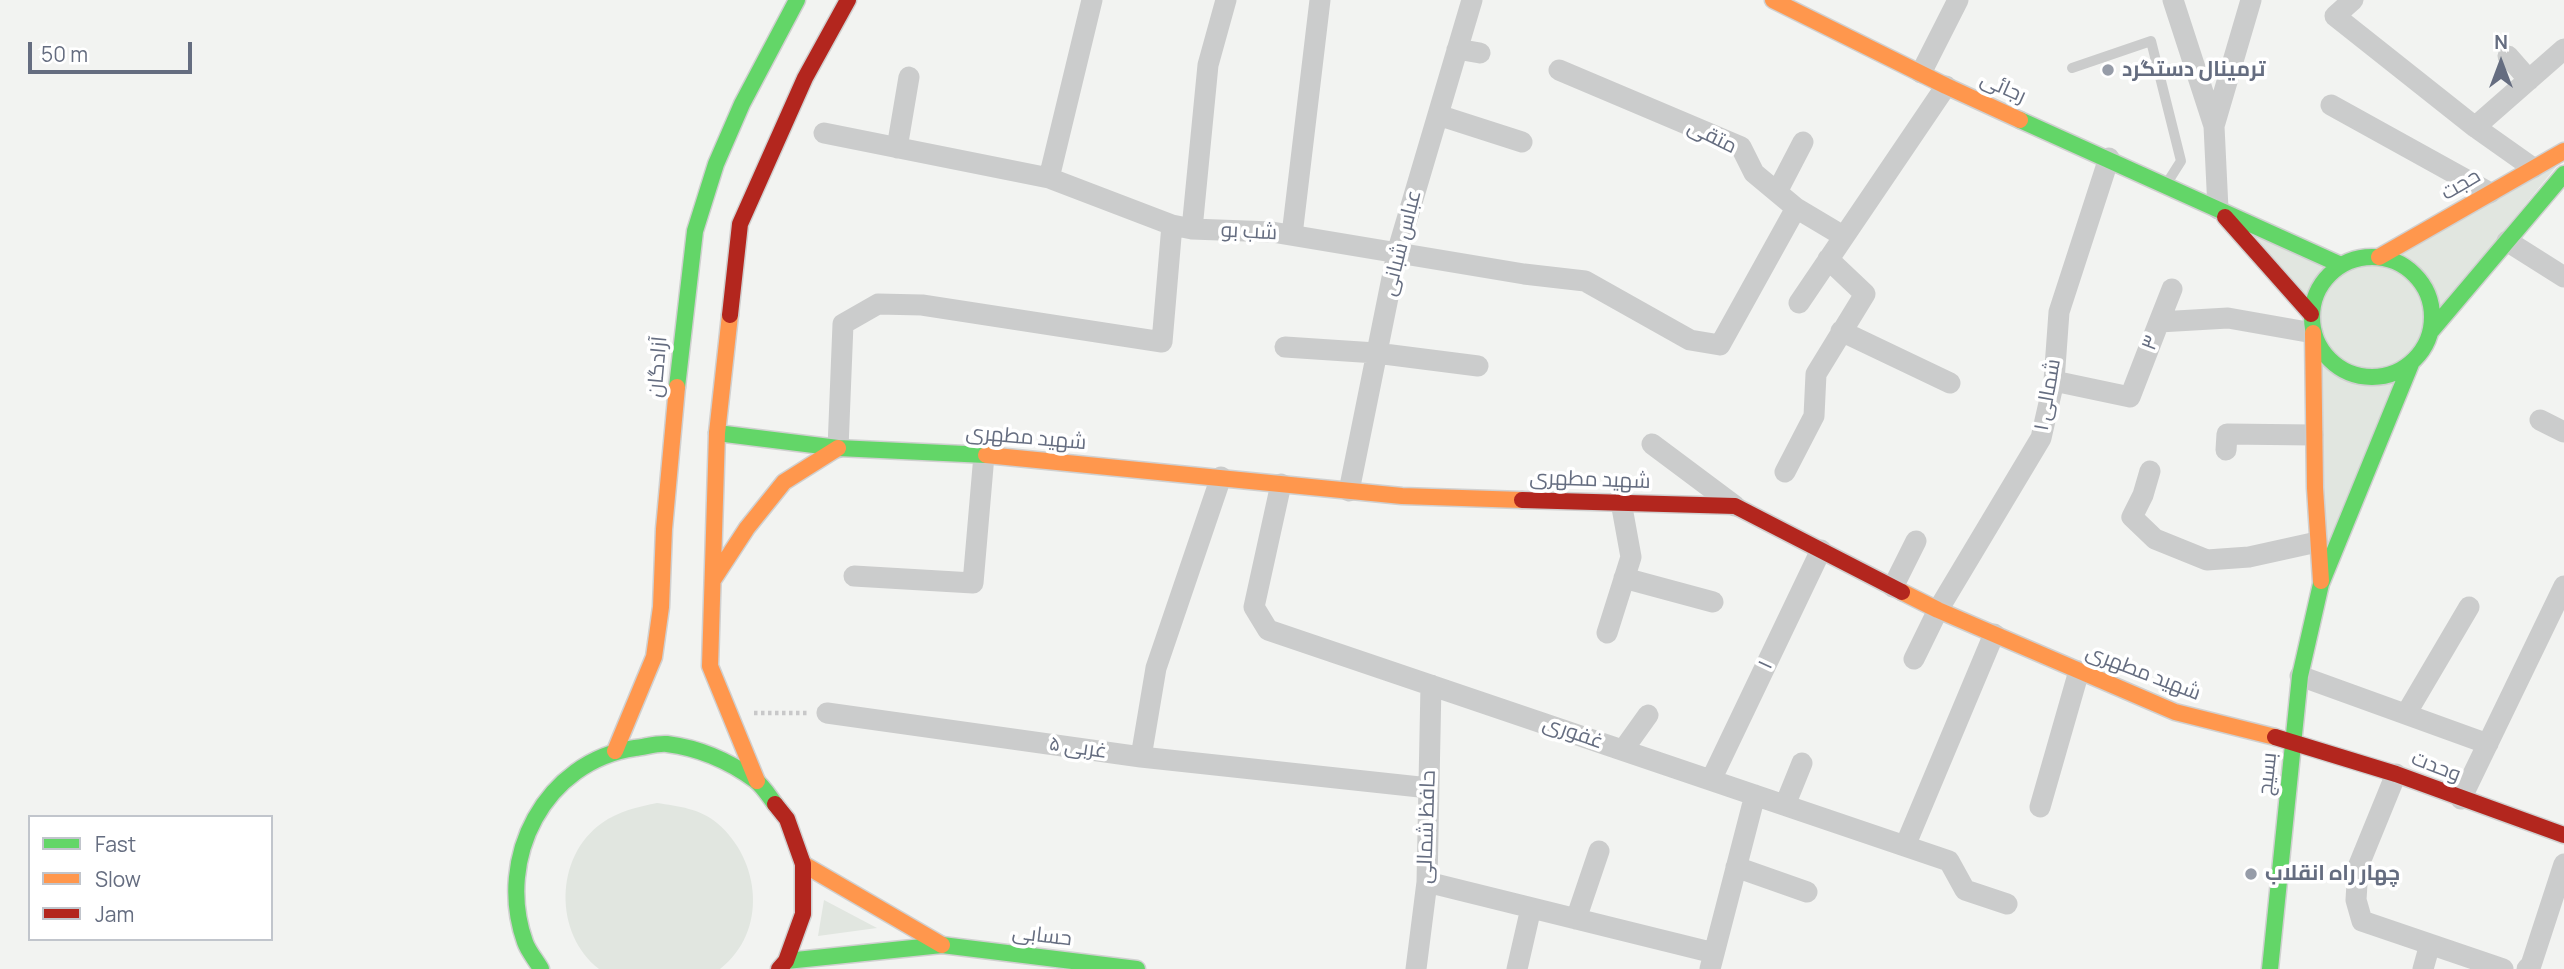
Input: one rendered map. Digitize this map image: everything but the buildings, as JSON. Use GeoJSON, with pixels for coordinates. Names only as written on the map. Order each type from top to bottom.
{"type":"FeatureCollection","features":[{"type":"Feature","properties":{"kind":"street","name":"آزادگان"},"geometry":{"type":"LineString","coordinates":[[615,751],[654,657],[661,607],[664,529],[683,319],[695,231],[716,164],[742,104],[797,0]]}},
{"type":"Feature","properties":{"kind":"street"},"geometry":{"type":"LineString","coordinates":[[783,965],[803,914],[803,864],[787,819],[757,781],[710,666],[717,433],[740,224],[805,78],[848,0]]}},
{"type":"Feature","properties":{"kind":"street"},"geometry":{"type":"LineString","coordinates":[[1049,178],[1092,0]]}},
{"type":"Feature","properties":{"kind":"street"},"geometry":{"type":"LineString","coordinates":[[713,581],[747,528],[784,482],[838,448],[843,324],[878,303],[922,305],[1162,342],[1208,65],[1226,0]]}},
{"type":"Feature","properties":{"kind":"street"},"geometry":{"type":"LineString","coordinates":[[1292,235],[1320,0]]}},
{"type":"Feature","properties":{"kind":"street","name":"عباس شبانی"},"geometry":{"type":"LineString","coordinates":[[1349,491],[1397,253],[1472,0]]}},
{"type":"Feature","properties":{"kind":"street","name":"رجائی"},"geometry":{"type":"LineString","coordinates":[[1773,0],[1946,86],[2341,265]]}},
{"type":"Feature","properties":{"kind":"street"},"geometry":{"type":"LineString","coordinates":[[1921,73],[1958,0]]}},
{"type":"Feature","properties":{"kind":"street"},"geometry":{"type":"LineString","coordinates":[[2173,0],[2214,126],[2218,209],[2312,324],[2322,351],[2336,366],[2354,375],[2374,377],[2393,374],[2411,364],[2424,349],[2432,330],[2564,174]]}},
{"type":"Feature","properties":{"kind":"street"},"geometry":{"type":"LineString","coordinates":[[2214,126],[2250,0]]}},
{"type":"Feature","properties":{"kind":"street"},"geometry":{"type":"LineString","coordinates":[[2353,0],[2335,16],[2475,127],[2533,168]]}},
{"type":"Feature","properties":{"kind":"street"},"geometry":{"type":"LineString","coordinates":[[1457,49],[1480,53]]}},
{"type":"Feature","properties":{"kind":"street"},"geometry":{"type":"LineString","coordinates":[[2475,127],[2564,49]]}},
{"type":"Feature","properties":{"kind":"street"},"geometry":{"type":"LineString","coordinates":[[2508,56],[2529,80]]}},
{"type":"Feature","properties":{"kind":"street","name":"متقی"},"geometry":{"type":"LineString","coordinates":[[1559,71],[1741,147],[1754,173],[1796,208],[1843,236]]}},
{"type":"Feature","properties":{"kind":"street"},"geometry":{"type":"LineString","coordinates":[[898,148],[909,77]]}},
{"type":"Feature","properties":{"kind":"street"},"geometry":{"type":"LineString","coordinates":[[1799,303],[1946,86]]}},
{"type":"Feature","properties":{"kind":"street"},"geometry":{"type":"LineString","coordinates":[[2331,105],[2490,193]]}},
{"type":"Feature","properties":{"kind":"street"},"geometry":{"type":"LineString","coordinates":[[1438,115],[1522,142]]}},
{"type":"Feature","properties":{"kind":"street","name":"شب بو"},"geometry":{"type":"LineString","coordinates":[[824,133],[1049,178],[1182,227],[1272,232],[1524,274],[1585,281],[1690,340],[1720,345],[1796,208]]}},
{"type":"Feature","properties":{"kind":"street"},"geometry":{"type":"LineString","coordinates":[[1777,192],[1803,142]]}},
{"type":"Feature","properties":{"kind":"street","name":"حجت"},"geometry":{"type":"LineString","coordinates":[[2379,257],[2564,151]]}},
{"type":"Feature","properties":{"kind":"street","name":"۱ شمالی"},"geometry":{"type":"LineString","coordinates":[[1914,659],[1938,610],[2041,438],[2054,381],[2059,312],[2109,158]]}},
{"type":"Feature","properties":{"kind":"street"},"geometry":{"type":"LineString","coordinates":[[2507,241],[2564,277]]}},
{"type":"Feature","properties":{"kind":"street"},"geometry":{"type":"LineString","coordinates":[[2312,324],[2316,294],[2326,278],[2341,265],[2359,258],[2379,257],[2398,262],[2415,274],[2427,290],[2433,309],[2432,330]]}},
{"type":"Feature","properties":{"kind":"street"},"geometry":{"type":"LineString","coordinates":[[1785,472],[1814,416],[1816,374],[1865,294],[1828,259]]}},
{"type":"Feature","properties":{"kind":"street"},"geometry":{"type":"LineString","coordinates":[[2158,322],[2172,289]]}},
{"type":"Feature","properties":{"kind":"street","name":"۳"},"geometry":{"type":"LineString","coordinates":[[2054,381],[2130,397],[2158,322],[2228,318],[2312,324]]}},
{"type":"Feature","properties":{"kind":"street","name":"بسیج"},"geometry":{"type":"LineString","coordinates":[[2312,324],[2313,435],[2321,584]]}},
{"type":"Feature","properties":{"kind":"street"},"geometry":{"type":"LineString","coordinates":[[1841,331],[1950,383]]}},
{"type":"Feature","properties":{"kind":"street"},"geometry":{"type":"LineString","coordinates":[[1285,347],[1376,353],[1478,366]]}},
{"type":"Feature","properties":{"kind":"street","name":"بسیج"},"geometry":{"type":"LineString","coordinates":[[2270,969],[2301,676],[2321,584],[2411,364]]}},
{"type":"Feature","properties":{"kind":"street"},"geometry":{"type":"LineString","coordinates":[[2540,420],[2564,432]]}},
{"type":"Feature","properties":{"kind":"street","name":"شهید مطهری"},"geometry":{"type":"LineString","coordinates":[[717,433],[838,448],[984,455],[1402,496],[1735,506],[1938,610],[2175,712],[2293,741]]}},
{"type":"Feature","properties":{"kind":"street"},"geometry":{"type":"LineString","coordinates":[[2226,450],[2227,435],[2313,435]]}},
{"type":"Feature","properties":{"kind":"street"},"geometry":{"type":"LineString","coordinates":[[1651,444],[1735,506]]}},
{"type":"Feature","properties":{"kind":"street"},"geometry":{"type":"LineString","coordinates":[[854,576],[973,583],[984,455]]}},
{"type":"Feature","properties":{"kind":"street"},"geometry":{"type":"LineString","coordinates":[[2151,471],[2132,517],[2155,539],[2207,560],[2249,557],[2317,542]]}},
{"type":"Feature","properties":{"kind":"street"},"geometry":{"type":"LineString","coordinates":[[1141,757],[1156,668],[1221,477]]}},
{"type":"Feature","properties":{"kind":"street","name":"غفوری"},"geometry":{"type":"LineString","coordinates":[[1281,484],[1254,607],[1268,629],[1949,861],[1965,890],[2007,904]]}},
{"type":"Feature","properties":{"kind":"street"},"geometry":{"type":"LineString","coordinates":[[1606,633],[1631,557],[1621,502]]}},
{"type":"Feature","properties":{"kind":"street"},"geometry":{"type":"LineString","coordinates":[[1893,587],[1916,541]]}},
{"type":"Feature","properties":{"kind":"street","name":"۱"},"geometry":{"type":"LineString","coordinates":[[1711,780],[1821,550]]}},
{"type":"Feature","properties":{"kind":"street"},"geometry":{"type":"LineString","coordinates":[[1624,578],[1713,602]]}},
{"type":"Feature","properties":{"kind":"street"},"geometry":{"type":"LineString","coordinates":[[2461,799],[2564,586]]}},
{"type":"Feature","properties":{"kind":"street"},"geometry":{"type":"LineString","coordinates":[[2406,714],[2469,607]]}},
{"type":"Feature","properties":{"kind":"street"},"geometry":{"type":"LineString","coordinates":[[1905,846],[1994,634]]}},
{"type":"Feature","properties":{"kind":"street"},"geometry":{"type":"LineString","coordinates":[[2040,807],[2079,671]]}},
{"type":"Feature","properties":{"kind":"street"},"geometry":{"type":"LineString","coordinates":[[2301,676],[2488,744]]}},
{"type":"Feature","properties":{"kind":"street","name":"حافظ شمالی"},"geometry":{"type":"LineString","coordinates":[[1416,969],[1427,882],[1431,685]]}},
{"type":"Feature","properties":{"kind":"street","name":"۵ غربی"},"geometry":{"type":"LineString","coordinates":[[827,713],[1141,757],[1429,788]]}},
{"type":"Feature","properties":{"kind":"street"},"geometry":{"type":"LineString","coordinates":[[1623,750],[1648,715]]}},
{"type":"Feature","properties":{"kind":"street","name":"وحدت"},"geometry":{"type":"LineString","coordinates":[[2293,741],[2396,774],[2564,835]]}},
{"type":"Feature","properties":{"kind":"street"},"geometry":{"type":"LineString","coordinates":[[541,969],[525,943],[515,897],[520,850],[540,807],[573,773],[615,751],[665,744],[714,755],[757,781]]}},
{"type":"Feature","properties":{"kind":"street"},"geometry":{"type":"LineString","coordinates":[[1785,805],[1802,763]]}},
{"type":"Feature","properties":{"kind":"street"},"geometry":{"type":"LineString","coordinates":[[2396,774],[2358,867],[2356,900],[2362,921],[2503,969]]}},
{"type":"Feature","properties":{"kind":"street"},"geometry":{"type":"LineString","coordinates":[[1427,882],[1576,919],[1712,961],[1755,795]]}},
{"type":"Feature","properties":{"kind":"street"},"geometry":{"type":"LineString","coordinates":[[1576,919],[1600,850]]}},
{"type":"Feature","properties":{"kind":"street","name":"حسابی"},"geometry":{"type":"LineString","coordinates":[[803,864],[942,945]]}},
{"type":"Feature","properties":{"kind":"street"},"geometry":{"type":"LineString","coordinates":[[2527,969],[2531,965],[2564,864]]}},
{"type":"Feature","properties":{"kind":"street"},"geometry":{"type":"LineString","coordinates":[[1736,867],[1807,892]]}},
{"type":"Feature","properties":{"kind":"street"},"geometry":{"type":"LineString","coordinates":[[1517,969],[1531,908]]}},
{"type":"Feature","properties":{"kind":"street"},"geometry":{"type":"LineString","coordinates":[[2423,969],[2430,944]]}},
{"type":"Feature","properties":{"kind":"street","name":"حسابی"},"geometry":{"type":"LineString","coordinates":[[783,965],[942,945],[1138,969]]}},
{"type":"Feature","properties":{"kind":"lane"},"geometry":{"type":"LineString","coordinates":[[2072,68],[2151,41],[2181,161],[2166,185]]}},
{"type":"Feature","properties":{"kind":"path"},"geometry":{"type":"LineString","coordinates":[[728,713],[827,713]]}},
{"type":"Feature","properties":{"kind":"shaded area"},"geometry":{"type":"Polygon","coordinates":[[[2564,157],[2438,312],[2433,293],[2425,278],[2396,255],[2564,157]]]}},
{"type":"Feature","properties":{"kind":"shaded area"},"geometry":{"type":"Polygon","coordinates":[[[2230,219],[2335,266],[2318,284],[2309,306],[2230,219]]]}},
{"type":"Feature","properties":{"kind":"shaded area"},"geometry":{"type":"Polygon","coordinates":[[[2373,264],[2393,268],[2410,280],[2422,297],[2426,317],[2422,337],[2410,354],[2393,366],[2373,370],[2353,366],[2336,354],[2324,337],[2320,317],[2324,297],[2336,280],[2353,268],[2373,264]]]}},
{"type":"Feature","properties":{"kind":"shaded area"},"geometry":{"type":"Polygon","coordinates":[[[2319,358],[2337,373],[2355,381],[2374,383],[2398,380],[2326,556],[2319,358]]]}},
{"type":"Feature","properties":{"kind":"shaded area"},"geometry":{"type":"Polygon","coordinates":[[[657,803],[689,809],[711,818],[732,838],[743,856],[753,896],[752,916],[746,936],[735,954],[720,969],[599,969],[584,954],[574,936],[566,896],[568,875],[575,855],[586,838],[608,819],[628,810],[657,803]]]}},
{"type":"Feature","properties":{"kind":"shaded area"},"geometry":{"type":"Polygon","coordinates":[[[824,900],[877,928],[818,936],[824,900]]]}},
{"type":"Feature","properties":{"kind":"traffic: fast"},"geometry":{"type":"LineString","coordinates":[[677,387],[695,231],[716,164],[742,104],[797,0]]}},
{"type":"Feature","properties":{"kind":"traffic: fast"},"geometry":{"type":"LineString","coordinates":[[2020,120],[2341,265]]}},
{"type":"Feature","properties":{"kind":"traffic: fast"},"geometry":{"type":"LineString","coordinates":[[2432,330],[2564,174]]}},
{"type":"Feature","properties":{"kind":"traffic: fast"},"geometry":{"type":"LineString","coordinates":[[2372,257],[2395,261],[2415,274],[2428,294],[2432,317],[2428,340],[2415,360],[2395,373],[2372,377],[2349,373],[2329,360],[2316,340],[2312,317],[2316,294],[2329,274],[2349,261],[2372,257]]}},
{"type":"Feature","properties":{"kind":"traffic: fast"},"geometry":{"type":"LineString","coordinates":[[2270,969],[2300,676],[2321,584],[2411,364]]}},
{"type":"Feature","properties":{"kind":"traffic: fast"},"geometry":{"type":"LineString","coordinates":[[717,433],[838,448],[986,455]]}},
{"type":"Feature","properties":{"kind":"traffic: fast"},"geometry":{"type":"LineString","coordinates":[[541,969],[525,942],[517,910],[517,878],[523,847],[535,818],[553,793],[576,772],[603,757],[635,748],[667,744],[702,752],[735,767],[758,782],[775,804]]}},
{"type":"Feature","properties":{"kind":"traffic: fast"},"geometry":{"type":"LineString","coordinates":[[786,961],[942,945],[1137,969]]}},
{"type":"Feature","properties":{"kind":"traffic: slow"},"geometry":{"type":"LineString","coordinates":[[1773,0],[2020,120]]}},
{"type":"Feature","properties":{"kind":"traffic: slow"},"geometry":{"type":"LineString","coordinates":[[2379,257],[2564,151]]}},
{"type":"Feature","properties":{"kind":"traffic: slow"},"geometry":{"type":"LineString","coordinates":[[730,315],[717,433],[710,666],[757,781]]}},
{"type":"Feature","properties":{"kind":"traffic: slow"},"geometry":{"type":"LineString","coordinates":[[2313,333],[2315,488],[2321,581]]}},
{"type":"Feature","properties":{"kind":"traffic: slow"},"geometry":{"type":"LineString","coordinates":[[615,751],[654,657],[661,607],[664,529],[677,387]]}},
{"type":"Feature","properties":{"kind":"traffic: slow"},"geometry":{"type":"LineString","coordinates":[[713,580],[747,528],[784,482],[838,448]]}},
{"type":"Feature","properties":{"kind":"traffic: slow"},"geometry":{"type":"LineString","coordinates":[[986,455],[1402,496],[1522,500]]}},
{"type":"Feature","properties":{"kind":"traffic: slow"},"geometry":{"type":"LineString","coordinates":[[1902,592],[2175,712],[2275,737]]}},
{"type":"Feature","properties":{"kind":"traffic: slow"},"geometry":{"type":"LineString","coordinates":[[803,864],[942,945]]}},
{"type":"Feature","properties":{"kind":"traffic: jam"},"geometry":{"type":"LineString","coordinates":[[730,315],[740,224],[805,78],[848,0]]}},
{"type":"Feature","properties":{"kind":"traffic: jam"},"geometry":{"type":"LineString","coordinates":[[2225,217],[2311,314]]}},
{"type":"Feature","properties":{"kind":"traffic: jam"},"geometry":{"type":"LineString","coordinates":[[1522,500],[1735,506],[1902,592]]}},
{"type":"Feature","properties":{"kind":"traffic: jam"},"geometry":{"type":"LineString","coordinates":[[2275,737],[2396,774],[2564,835]]}},
{"type":"Feature","properties":{"kind":"traffic: jam"},"geometry":{"type":"LineString","coordinates":[[775,804],[787,819],[803,864],[803,914],[786,961],[779,969]]}},
{"type":"Feature","properties":{"kind":"place","name":"ترمینال دستگرد"},"geometry":{"type":"Point","coordinates":[2108,70]}},
{"type":"Feature","properties":{"kind":"place","name":"چهار راه انقلاب"},"geometry":{"type":"Point","coordinates":[2251,874]}}]}
